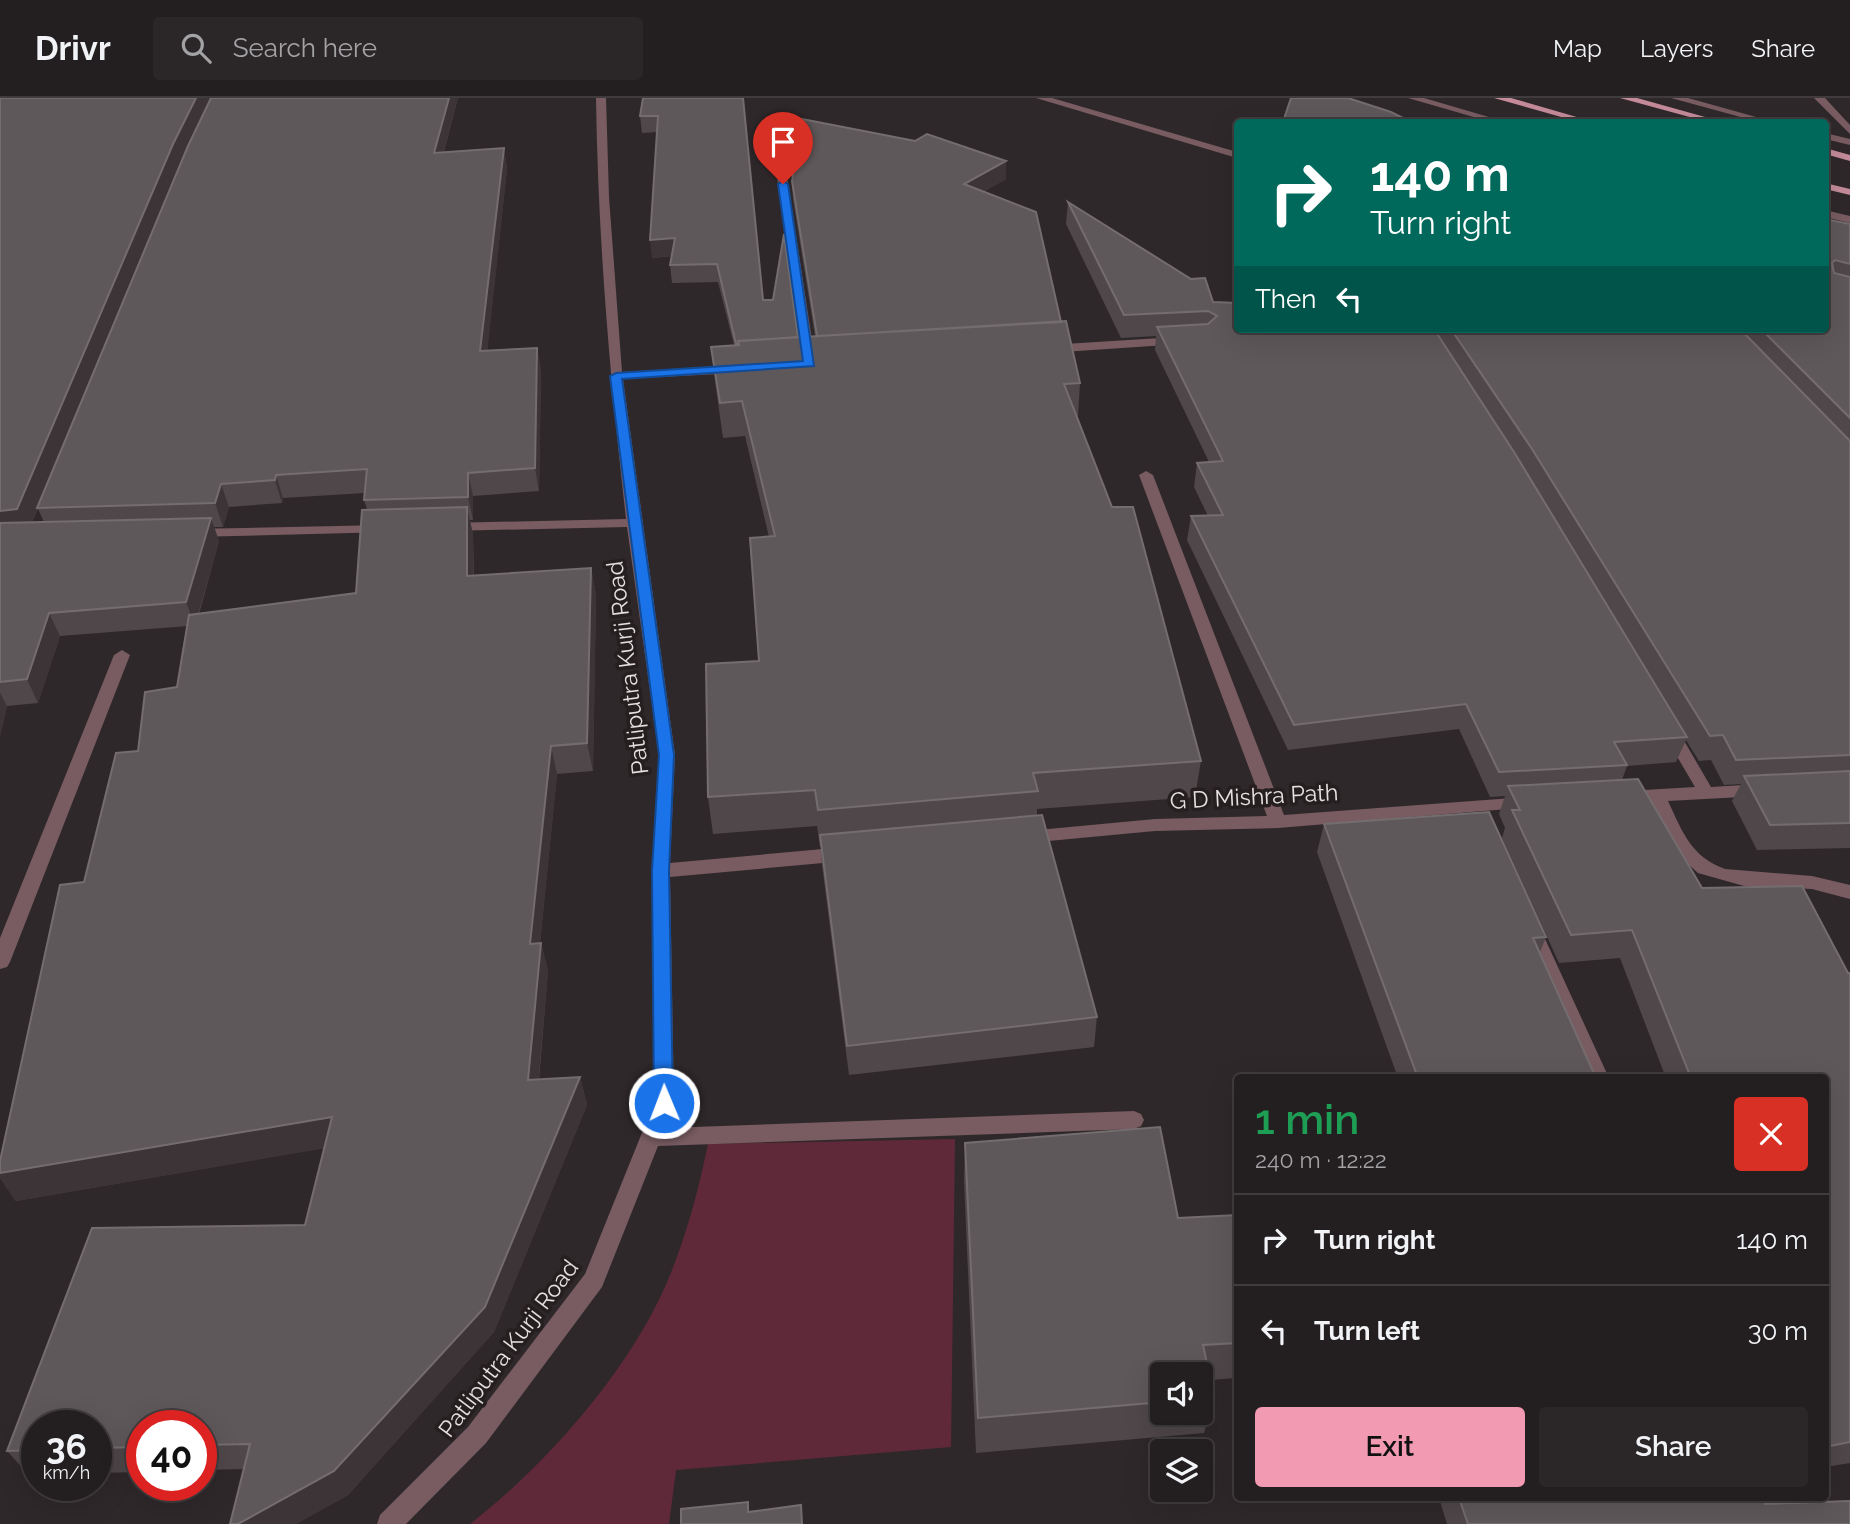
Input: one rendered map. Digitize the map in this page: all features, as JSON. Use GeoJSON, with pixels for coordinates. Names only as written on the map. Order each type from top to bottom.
{"type":"FeatureCollection","features":[{"type":"Feature","properties":{"kind":"main road"},"geometry":{"type":"LineString","coordinates":[[1500,98],[1578,119]]}},
{"type":"Feature","properties":{"kind":"main road"},"geometry":{"type":"LineString","coordinates":[[1625,98],[1706,119]]}},
{"type":"Feature","properties":{"kind":"main road"},"geometry":{"type":"LineString","coordinates":[[1829,152],[1850,158]]}},
{"type":"Feature","properties":{"kind":"main road"},"geometry":{"type":"LineString","coordinates":[[1829,187],[1850,192]]}},
{"type":"Feature","properties":{"kind":"street","name":"Patliputra Kurji Road"},"geometry":{"type":"LineString","coordinates":[[389,1524],[477,1435],[594,1280],[664,1103],[661,871],[667,755],[616,376],[603,197],[601,98]]}},
{"type":"Feature","properties":{"kind":"street"},"geometry":{"type":"LineString","coordinates":[[1041,98],[1234,154]]}},
{"type":"Feature","properties":{"kind":"street"},"geometry":{"type":"LineString","coordinates":[[1413,98],[1490,119]]}},
{"type":"Feature","properties":{"kind":"street"},"geometry":{"type":"LineString","coordinates":[[1676,98],[1757,119]]}},
{"type":"Feature","properties":{"kind":"street"},"geometry":{"type":"LineString","coordinates":[[1819,98],[1850,131]]}},
{"type":"Feature","properties":{"kind":"street"},"geometry":{"type":"LineString","coordinates":[[1829,137],[1850,142]]}},
{"type":"Feature","properties":{"kind":"street"},"geometry":{"type":"LineString","coordinates":[[779,156],[809,364]]}},
{"type":"Feature","properties":{"kind":"street"},"geometry":{"type":"LineString","coordinates":[[1829,214],[1850,220]]}},
{"type":"Feature","properties":{"kind":"street"},"geometry":{"type":"LineString","coordinates":[[1038,350],[1192,341]]}},
{"type":"Feature","properties":{"kind":"street"},"geometry":{"type":"LineString","coordinates":[[616,376],[754,368]]}},
{"type":"Feature","properties":{"kind":"street"},"geometry":{"type":"LineString","coordinates":[[1146,475],[1278,822]]}},
{"type":"Feature","properties":{"kind":"street"},"geometry":{"type":"LineString","coordinates":[[439,527],[634,523]]}},
{"type":"Feature","properties":{"kind":"street"},"geometry":{"type":"LineString","coordinates":[[175,534],[397,528]]}},
{"type":"Feature","properties":{"kind":"street"},"geometry":{"type":"LineString","coordinates":[[0,962],[122,655]]}},
{"type":"Feature","properties":{"kind":"street"},"geometry":{"type":"LineString","coordinates":[[1664,721],[1706,792]]}},
{"type":"Feature","properties":{"kind":"street"},"geometry":{"type":"LineString","coordinates":[[1615,798],[1785,789]]}},
{"type":"Feature","properties":{"kind":"street"},"geometry":{"type":"LineString","coordinates":[[1656,795],[1690,858],[1711,871],[1734,877],[1828,885],[1850,892]]}},
{"type":"Feature","properties":{"kind":"street","name":"G D Mishra Path"},"geometry":{"type":"LineString","coordinates":[[1004,839],[1155,825],[1278,822],[1545,802]]}},
{"type":"Feature","properties":{"kind":"street"},"geometry":{"type":"LineString","coordinates":[[1476,806],[1487,831]]}},
{"type":"Feature","properties":{"kind":"street"},"geometry":{"type":"LineString","coordinates":[[661,871],[867,852]]}},
{"type":"Feature","properties":{"kind":"street"},"geometry":{"type":"LineString","coordinates":[[1521,905],[1597,1074]]}},
{"type":"Feature","properties":{"kind":"street"},"geometry":{"type":"LineString","coordinates":[[650,1137],[1134,1120]]}},
{"type":"Feature","properties":{"kind":"street"},"geometry":{"type":"LineString","coordinates":[[1790,1501],[1801,1524]]}},
{"type":"Feature","properties":{"kind":"shaded area"},"geometry":{"type":"Polygon","coordinates":[[[955,1139],[951,1447],[676,1470],[669,1524],[470,1524],[527,1475],[554,1446],[606,1385],[629,1353],[665,1287],[679,1252],[708,1144],[955,1139]]]}},
{"type":"Feature","properties":{"kind":"building"},"geometry":{"type":"Polygon","coordinates":[[[0,98],[196,98],[173,144],[17,509],[0,511],[0,98]]]}},
{"type":"Feature","properties":{"kind":"building"},"geometry":{"type":"Polygon","coordinates":[[[211,98],[449,98],[434,153],[504,148],[480,351],[537,348],[535,468],[468,473],[468,497],[364,500],[367,469],[276,475],[275,480],[221,484],[215,503],[37,508],[188,146],[211,98]]]}},
{"type":"Feature","properties":{"kind":"building"},"geometry":{"type":"Polygon","coordinates":[[[643,98],[743,98],[763,300],[773,300],[784,234],[798,337],[738,341],[739,344],[736,344],[717,264],[670,265],[675,238],[650,240],[658,116],[640,116],[643,98]]]}},
{"type":"Feature","properties":{"kind":"building"},"geometry":{"type":"Polygon","coordinates":[[[1291,98],[1348,98],[1405,119],[1284,119],[1291,98]]]}},
{"type":"Feature","properties":{"kind":"building"},"geometry":{"type":"Polygon","coordinates":[[[802,119],[915,141],[927,134],[1006,161],[964,184],[1036,212],[1061,322],[817,336],[792,181],[802,119]]]}},
{"type":"Feature","properties":{"kind":"building"},"geometry":{"type":"Polygon","coordinates":[[[1068,202],[1191,279],[1205,278],[1213,302],[1234,303],[1234,333],[1437,333],[1514,452],[1687,737],[1614,742],[1627,765],[1499,772],[1466,704],[1294,725],[1191,516],[1223,515],[1197,463],[1223,461],[1157,327],[1208,324],[1217,316],[1208,311],[1124,315],[1068,202]]]}},
{"type":"Feature","properties":{"kind":"building"},"geometry":{"type":"Polygon","coordinates":[[[1829,220],[1850,224],[1850,264],[1835,260],[1832,263],[1834,273],[1850,277],[1850,418],[1765,333],[1829,333],[1829,220]]]}},
{"type":"Feature","properties":{"kind":"building"},"geometry":{"type":"Polygon","coordinates":[[[1066,321],[1080,383],[1064,384],[1112,507],[1133,507],[1201,761],[1033,773],[1038,791],[818,810],[815,790],[708,797],[706,664],[759,661],[750,538],[775,536],[742,401],[720,403],[711,347],[739,345],[738,341],[1066,321]]]}},
{"type":"Feature","properties":{"kind":"building"},"geometry":{"type":"Polygon","coordinates":[[[1454,333],[1744,333],[1850,441],[1850,755],[1736,760],[1723,735],[1710,736],[1532,449],[1454,333]]]}},
{"type":"Feature","properties":{"kind":"building"},"geometry":{"type":"Polygon","coordinates":[[[467,507],[467,576],[591,568],[587,743],[551,746],[530,944],[541,943],[528,1080],[580,1077],[485,1307],[334,1471],[238,1524],[230,1524],[250,1444],[217,1445],[217,1410],[126,1410],[126,1447],[112,1448],[112,1410],[23,1410],[92,1228],[305,1225],[332,1117],[0,1173],[0,1161],[60,885],[84,882],[116,753],[138,751],[145,692],[177,687],[189,615],[356,593],[362,510],[467,507]]]}},
{"type":"Feature","properties":{"kind":"building"},"geometry":{"type":"Polygon","coordinates":[[[211,518],[186,602],[49,613],[27,679],[0,682],[0,523],[211,518]]]}},
{"type":"Feature","properties":{"kind":"building"},"geometry":{"type":"Polygon","coordinates":[[[1850,771],[1850,823],[1770,825],[1744,776],[1850,771]]]}},
{"type":"Feature","properties":{"kind":"building"},"geometry":{"type":"Polygon","coordinates":[[[1638,779],[1702,888],[1802,886],[1850,973],[1850,1442],[1829,1446],[1829,1074],[1689,1074],[1632,930],[1571,935],[1512,810],[1520,810],[1508,786],[1638,779]]]}},
{"type":"Feature","properties":{"kind":"building"},"geometry":{"type":"Polygon","coordinates":[[[1489,812],[1546,937],[1533,938],[1594,1074],[1417,1074],[1324,824],[1489,812]]]}},
{"type":"Feature","properties":{"kind":"building"},"geometry":{"type":"Polygon","coordinates":[[[1042,815],[1097,1017],[847,1046],[820,835],[1042,815]]]}},
{"type":"Feature","properties":{"kind":"building"},"geometry":{"type":"Polygon","coordinates":[[[1160,1127],[1178,1218],[1234,1215],[1234,1343],[1203,1345],[1207,1362],[1150,1362],[1150,1403],[978,1418],[965,1143],[1160,1127]]]}},
{"type":"Feature","properties":{"kind":"building"},"geometry":{"type":"Polygon","coordinates":[[[21,1414],[21,1451],[7,1451],[21,1414]]]}},
{"type":"Feature","properties":{"kind":"building"},"geometry":{"type":"Polygon","coordinates":[[[1460,1501],[1764,1501],[1765,1504],[1850,1501],[1850,1524],[1468,1524],[1460,1501]]]}},
{"type":"Feature","properties":{"kind":"building"},"geometry":{"type":"Polygon","coordinates":[[[748,1502],[748,1512],[801,1505],[802,1524],[681,1524],[681,1509],[748,1502]]]}},
{"type":"Feature","properties":{"kind":"route"},"geometry":{"type":"LineString","coordinates":[[664,1103],[661,871],[667,755],[616,376],[810,364],[783,184]]}}]}
